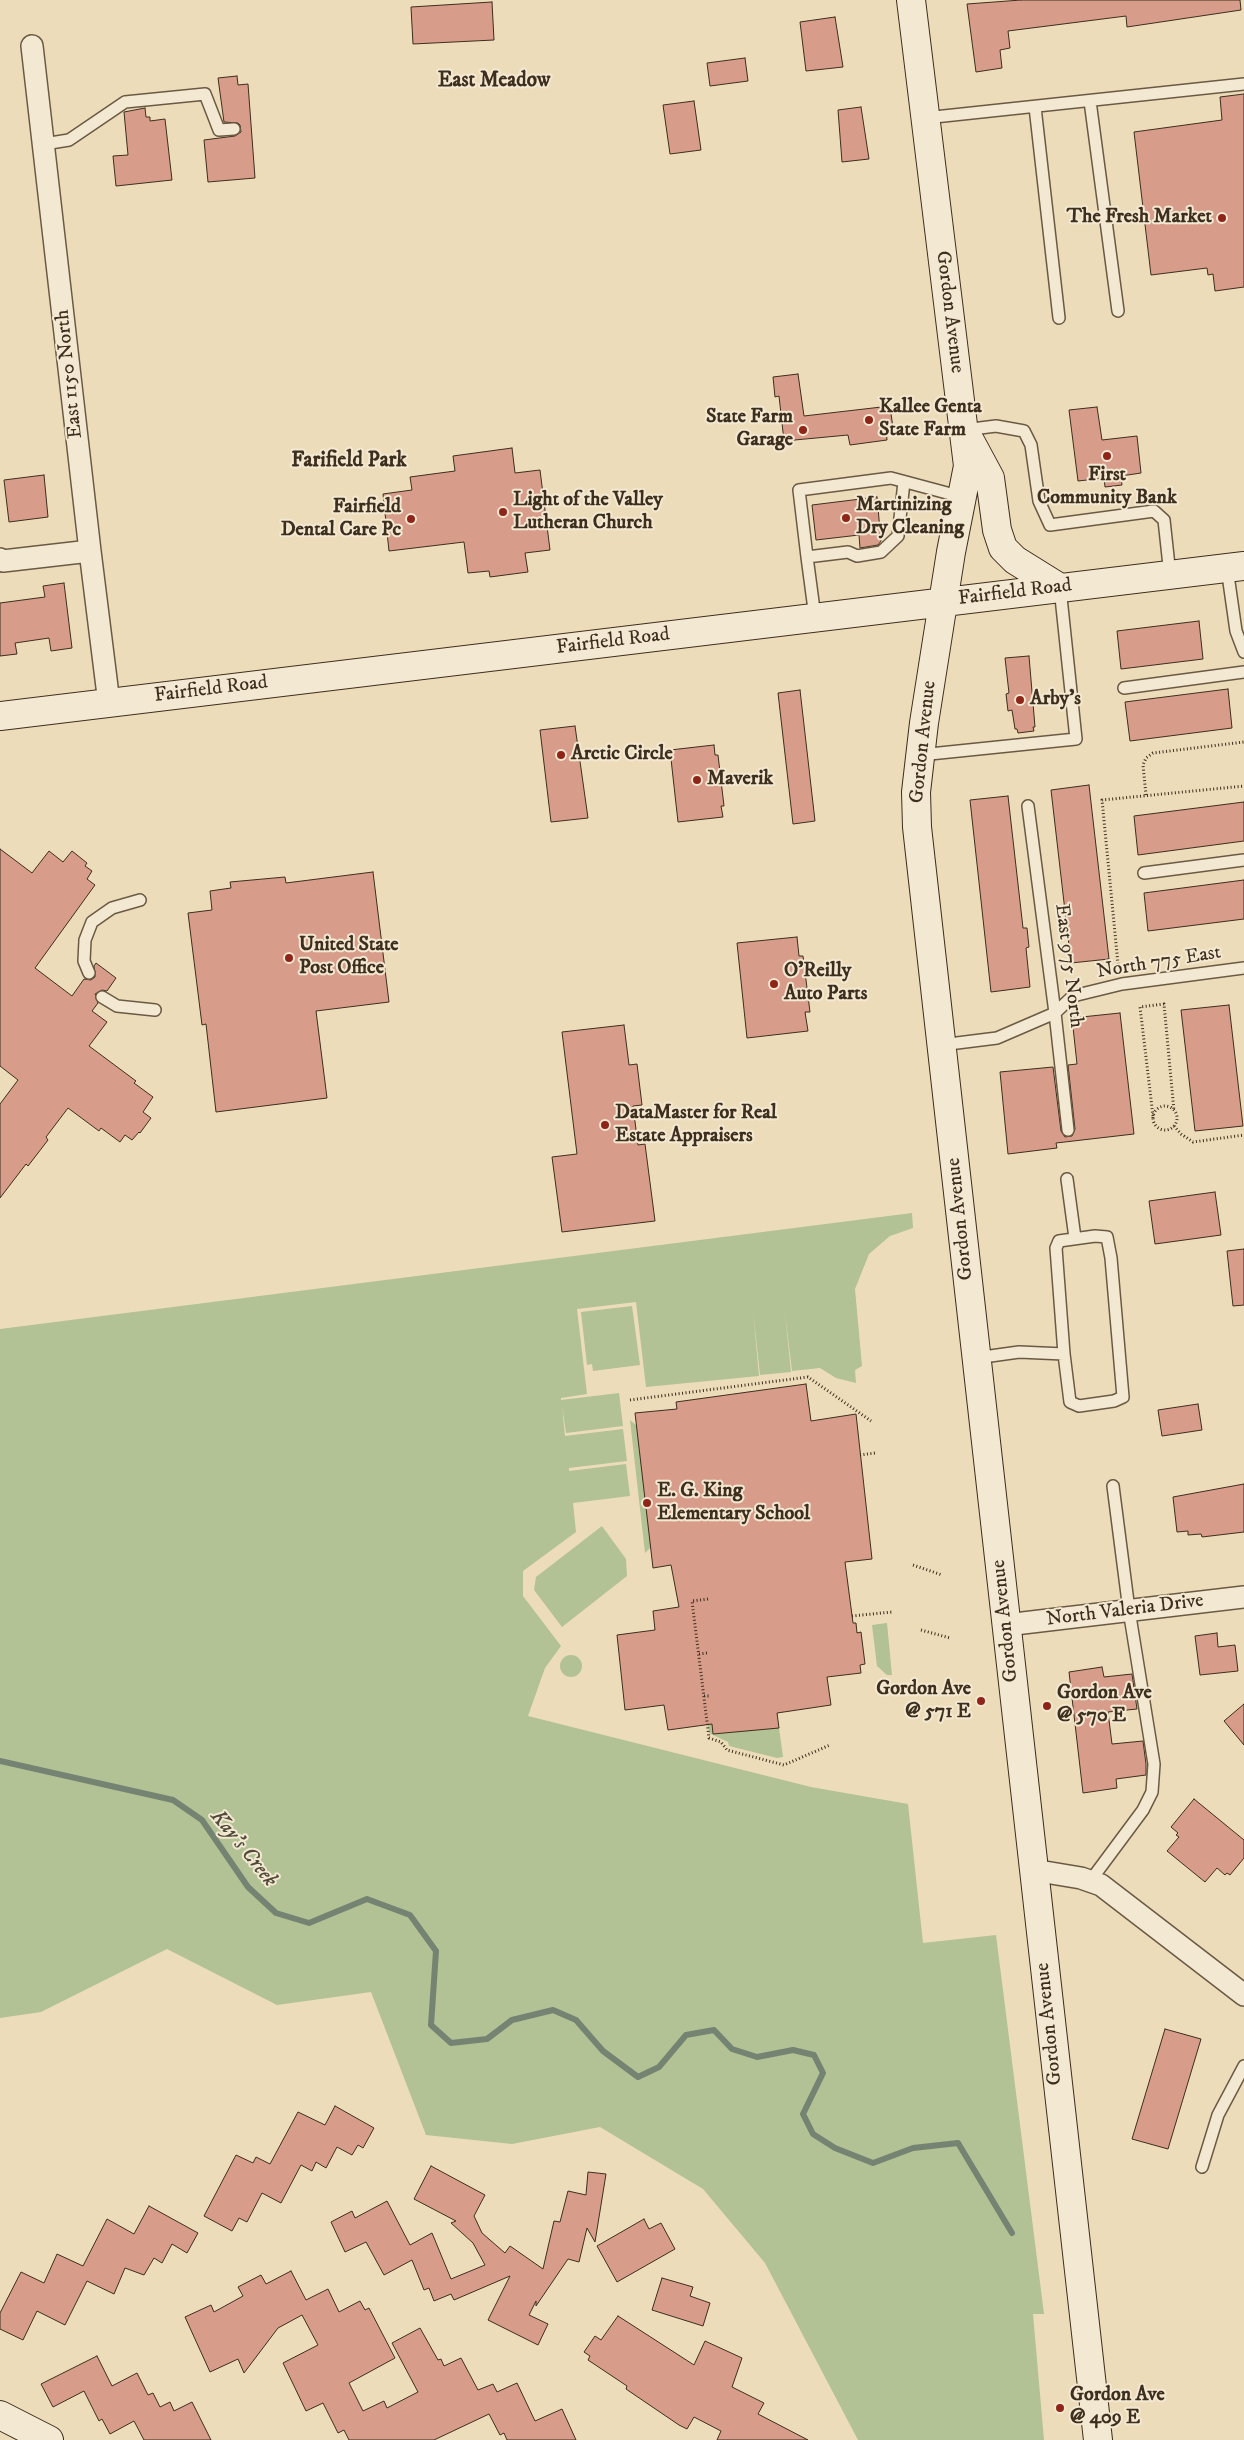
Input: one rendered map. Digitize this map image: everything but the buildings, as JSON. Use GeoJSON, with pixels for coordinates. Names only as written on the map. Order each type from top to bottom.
{"type":"FeatureCollection","features":[{"type":"Feature","properties":{"kind":"main road","name":"Gordon Avenue"},"geometry":{"type":"LineString","coordinates":[[911,0],[968,466],[964,497],[943,602],[920,754],[916,792],[917,827],[1098,2440]]}},
{"type":"Feature","properties":{"kind":"main road"},"geometry":{"type":"LineString","coordinates":[[964,430],[990,478],[997,530],[1003,548],[1015,560],[1060,588]]}},
{"type":"Feature","properties":{"kind":"main road","name":"Fairfield Road"},"geometry":{"type":"LineString","coordinates":[[0,716],[1235,567]]}},
{"type":"Feature","properties":{"kind":"main road"},"geometry":{"type":"LineString","coordinates":[[0,2416],[48,2440]]}},
{"type":"Feature","properties":{"kind":"street","name":"East 1150 North"},"geometry":{"type":"LineString","coordinates":[[32,46],[109,702]]}},
{"type":"Feature","properties":{"kind":"street"},"geometry":{"type":"LineString","coordinates":[[0,559],[3,561],[90,551]]}},
{"type":"Feature","properties":{"kind":"street","name":"North Valeria Drive"},"geometry":{"type":"LineString","coordinates":[[1006,1625],[1244,1597]]}},
{"type":"Feature","properties":{"kind":"street"},"geometry":{"type":"LineString","coordinates":[[1033,1870],[1091,1880],[1121,1898],[1244,1995]]}},
{"type":"Feature","properties":{"kind":"lane"},"geometry":{"type":"LineString","coordinates":[[925,118],[1244,84]]}},
{"type":"Feature","properties":{"kind":"lane"},"geometry":{"type":"LineString","coordinates":[[44,144],[69,140],[124,102],[205,94],[218,130],[234,130]]}},
{"type":"Feature","properties":{"kind":"lane"},"geometry":{"type":"LineString","coordinates":[[1090,100],[1118,311]]}},
{"type":"Feature","properties":{"kind":"lane"},"geometry":{"type":"LineString","coordinates":[[1035,107],[1059,318]]}},
{"type":"Feature","properties":{"kind":"lane"},"geometry":{"type":"LineString","coordinates":[[964,430],[996,426],[1024,431],[1032,445],[1039,501],[1050,525],[1154,511],[1164,520],[1170,575]]}},
{"type":"Feature","properties":{"kind":"lane"},"geometry":{"type":"LineString","coordinates":[[815,618],[799,490],[891,478],[964,497]]}},
{"type":"Feature","properties":{"kind":"lane"},"geometry":{"type":"LineString","coordinates":[[807,557],[848,552],[857,556],[881,552],[898,536],[904,482]]}},
{"type":"Feature","properties":{"kind":"lane"},"geometry":{"type":"LineString","coordinates":[[1235,567],[1236,631],[1244,652]]}},
{"type":"Feature","properties":{"kind":"lane"},"geometry":{"type":"LineString","coordinates":[[920,754],[1076,739],[1060,588]]}},
{"type":"Feature","properties":{"kind":"lane"},"geometry":{"type":"LineString","coordinates":[[1124,688],[1244,672]]}},
{"type":"Feature","properties":{"kind":"lane","name":"East 975 North"},"geometry":{"type":"LineString","coordinates":[[1028,806],[1068,1130]]}},
{"type":"Feature","properties":{"kind":"lane"},"geometry":{"type":"LineString","coordinates":[[1144,873],[1244,860]]}},
{"type":"Feature","properties":{"kind":"lane"},"geometry":{"type":"LineString","coordinates":[[88,973],[84,961],[85,940],[92,922],[112,908],[140,900]]}},
{"type":"Feature","properties":{"kind":"lane","name":"North 775 East"},"geometry":{"type":"LineString","coordinates":[[941,1045],[997,1038],[1055,1013],[1073,996],[1122,984],[1244,968]]}},
{"type":"Feature","properties":{"kind":"lane"},"geometry":{"type":"LineString","coordinates":[[102,997],[117,1006],[155,1010]]}},
{"type":"Feature","properties":{"kind":"lane"},"geometry":{"type":"LineString","coordinates":[[1067,1179],[1075,1238]]}},
{"type":"Feature","properties":{"kind":"lane"},"geometry":{"type":"LineString","coordinates":[[1107,1237],[1111,1258],[1114,1317],[1121,1362],[1123,1397],[1114,1401],[1079,1406],[1070,1402],[1064,1354],[1056,1248],[1059,1241],[1075,1238],[1107,1237]]}},
{"type":"Feature","properties":{"kind":"lane"},"geometry":{"type":"LineString","coordinates":[[976,1358],[1019,1352],[1064,1354]]}},
{"type":"Feature","properties":{"kind":"lane"},"geometry":{"type":"LineString","coordinates":[[1091,1880],[1143,1810],[1152,1792],[1154,1764],[1129,1610],[1113,1486]]}},
{"type":"Feature","properties":{"kind":"lane"},"geometry":{"type":"LineString","coordinates":[[1202,2167],[1218,2114],[1244,2066]]}},
{"type":"Feature","properties":{"kind":"path"},"geometry":{"type":"LineString","coordinates":[[1146,795],[1144,765],[1146,758],[1153,753],[1244,742]]}},
{"type":"Feature","properties":{"kind":"path"},"geometry":{"type":"LineString","coordinates":[[1118,964],[1102,800],[1244,786]]}},
{"type":"Feature","properties":{"kind":"path"},"geometry":{"type":"LineString","coordinates":[[1164,1004],[1174,1110],[1177,1118],[1174,1126],[1168,1130],[1160,1130],[1154,1124],[1140,1007],[1164,1004]]}},
{"type":"Feature","properties":{"kind":"path"},"geometry":{"type":"LineString","coordinates":[[1152,1116],[1156,1109],[1163,1106],[1174,1110]]}},
{"type":"Feature","properties":{"kind":"path"},"geometry":{"type":"LineString","coordinates":[[1174,1126],[1180,1134],[1193,1142],[1244,1135]]}},
{"type":"Feature","properties":{"kind":"path"},"geometry":{"type":"LineString","coordinates":[[630,1400],[808,1377],[871,1421]]}},
{"type":"Feature","properties":{"kind":"path"},"geometry":{"type":"LineString","coordinates":[[860,1455],[875,1453]]}},
{"type":"Feature","properties":{"kind":"path"},"geometry":{"type":"LineString","coordinates":[[913,1565],[942,1575]]}},
{"type":"Feature","properties":{"kind":"path"},"geometry":{"type":"LineString","coordinates":[[708,1599],[692,1601],[709,1738],[722,1742],[726,1750],[784,1765],[830,1745]]}},
{"type":"Feature","properties":{"kind":"path"},"geometry":{"type":"LineString","coordinates":[[852,1616],[892,1612]]}},
{"type":"Feature","properties":{"kind":"path"},"geometry":{"type":"LineString","coordinates":[[921,1630],[950,1638]]}},
{"type":"Feature","properties":{"kind":"path"},"geometry":{"type":"LineString","coordinates":[[699,1654],[707,1653]]}},
{"type":"Feature","properties":{"kind":"path"},"geometry":{"type":"LineString","coordinates":[[704,1696],[709,1696]]}},
{"type":"Feature","properties":{"kind":"green space"},"geometry":{"type":"Polygon","coordinates":[[[912,1213],[913,1228],[890,1236],[869,1254],[855,1289],[862,1366],[855,1370],[856,1383],[836,1378],[820,1368],[792,1371],[785,1313],[791,1372],[760,1375],[753,1311],[759,1376],[646,1387],[636,1302],[577,1309],[587,1394],[561,1398],[561,1400],[619,1393],[623,1426],[566,1433],[562,1406],[565,1436],[623,1429],[627,1461],[569,1468],[569,1471],[626,1464],[630,1496],[573,1503],[576,1532],[523,1571],[523,1596],[561,1646],[545,1668],[528,1716],[811,1787],[908,1804],[923,1943],[996,1935],[1044,2314],[1033,2314],[1044,2440],[858,2440],[765,2263],[703,2189],[600,2127],[512,2144],[426,2135],[371,1992],[277,2005],[167,1949],[41,2012],[0,2018],[0,1329],[912,1213]]]}},
{"type":"Feature","properties":{"kind":"green space"},"geometry":{"type":"Polygon","coordinates":[[[632,1306],[640,1365],[593,1371],[592,1364],[587,1365],[581,1312],[632,1306]]]}},
{"type":"Feature","properties":{"kind":"green space"},"geometry":{"type":"Polygon","coordinates":[[[630,1420],[637,1426],[651,1547],[645,1553],[630,1420]]]}},
{"type":"Feature","properties":{"kind":"green space"},"geometry":{"type":"Polygon","coordinates":[[[602,1526],[626,1559],[627,1576],[562,1627],[534,1590],[536,1577],[602,1526]]]}},
{"type":"Feature","properties":{"kind":"green space"},"geometry":{"type":"Polygon","coordinates":[[[887,1623],[892,1675],[887,1675],[877,1666],[872,1625],[887,1623]]]}},
{"type":"Feature","properties":{"kind":"green space"},"geometry":{"type":"Polygon","coordinates":[[[571,1655],[579,1658],[582,1666],[579,1674],[571,1677],[563,1674],[560,1666],[563,1658],[571,1655]]]}},
{"type":"Feature","properties":{"kind":"green space"},"geometry":{"type":"Polygon","coordinates":[[[709,1700],[713,1734],[779,1728],[783,1757],[777,1758],[729,1746],[728,1742],[709,1733],[705,1701],[709,1700]]]}},
{"type":"Feature","properties":{"kind":"waterway","name":"Kay's Creek"},"geometry":{"type":"LineString","coordinates":[[0,1761],[173,1800],[202,1820],[248,1887],[276,1913],[309,1923],[367,1899],[410,1915],[436,1951],[431,2025],[451,2043],[487,2039],[512,2020],[553,2010],[576,2020],[603,2051],[638,2077],[659,2067],[686,2035],[714,2030],[732,2049],[757,2057],[793,2050],[814,2055],[823,2073],[803,2114],[813,2134],[835,2148],[873,2163],[913,2148],[958,2143],[1012,2233]]}},
{"type":"Feature","properties":{"kind":"place","name":"The Fresh Market"},"geometry":{"type":"Point","coordinates":[1222,218]}},
{"type":"Feature","properties":{"kind":"place","name":"Kallee Genta State Farm"},"geometry":{"type":"Point","coordinates":[869,420]}},
{"type":"Feature","properties":{"kind":"place","name":"State Farm Garage"},"geometry":{"type":"Point","coordinates":[803,430]}},
{"type":"Feature","properties":{"kind":"place","name":"First Community Bank"},"geometry":{"type":"Point","coordinates":[1107,456]}},
{"type":"Feature","properties":{"kind":"place","name":"Light of the Valley Lutheran Church"},"geometry":{"type":"Point","coordinates":[503,512]}},
{"type":"Feature","properties":{"kind":"place","name":"Martinizing Dry Cleaning"},"geometry":{"type":"Point","coordinates":[846,518]}},
{"type":"Feature","properties":{"kind":"place","name":"Fairfield Dental Care Pc"},"geometry":{"type":"Point","coordinates":[411,519]}},
{"type":"Feature","properties":{"kind":"place","name":"Arby's"},"geometry":{"type":"Point","coordinates":[1020,700]}},
{"type":"Feature","properties":{"kind":"place","name":"Arctic Circle"},"geometry":{"type":"Point","coordinates":[561,755]}},
{"type":"Feature","properties":{"kind":"place","name":"Maverik"},"geometry":{"type":"Point","coordinates":[697,780]}},
{"type":"Feature","properties":{"kind":"place","name":"United State Post Office"},"geometry":{"type":"Point","coordinates":[289,958]}},
{"type":"Feature","properties":{"kind":"place","name":"O'Reilly Auto Parts"},"geometry":{"type":"Point","coordinates":[774,984]}},
{"type":"Feature","properties":{"kind":"place","name":"DataMaster for Real Estate Appraisers"},"geometry":{"type":"Point","coordinates":[605,1125]}},
{"type":"Feature","properties":{"kind":"place","name":"E. G. King Elementary School"},"geometry":{"type":"Point","coordinates":[647,1503]}},
{"type":"Feature","properties":{"kind":"place","name":"Gordon Ave @ 571 E"},"geometry":{"type":"Point","coordinates":[981,1701]}},
{"type":"Feature","properties":{"kind":"place","name":"Gordon Ave @ 570 E"},"geometry":{"type":"Point","coordinates":[1047,1706]}},
{"type":"Feature","properties":{"kind":"place","name":"Gordon Ave @ 409 E"},"geometry":{"type":"Point","coordinates":[1060,2408]}},
{"type":"Feature","properties":{"kind":"district","name":"East Meadow"},"geometry":{"type":"Point","coordinates":[494,82]}},
{"type":"Feature","properties":{"kind":"district","name":"Farifield Park"},"geometry":{"type":"Point","coordinates":[349,462]}}]}
